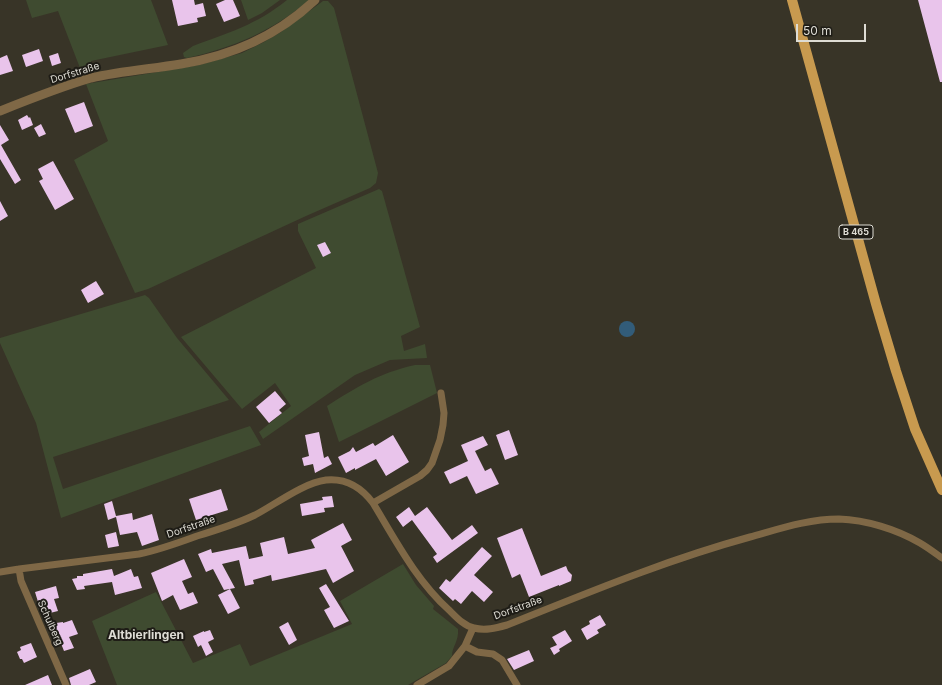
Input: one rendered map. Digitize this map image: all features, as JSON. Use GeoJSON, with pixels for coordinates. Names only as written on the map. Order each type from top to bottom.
{"type":"FeatureCollection","features":[{"type":"Feature","properties":{"kind":"main road","name":"B 465"},"geometry":{"type":"LineString","coordinates":[[792,0],[896,372],[915,429],[942,490]]}},
{"type":"Feature","properties":{"kind":"street","name":"Dorfstraße"},"geometry":{"type":"LineString","coordinates":[[0,111],[43,94],[91,78],[181,64],[213,57],[239,49],[285,24],[315,0]]}},
{"type":"Feature","properties":{"kind":"street"},"geometry":{"type":"LineString","coordinates":[[373,503],[428,470],[440,440],[443,425],[444,413],[441,393]]}},
{"type":"Feature","properties":{"kind":"street","name":"Dorfstraße"},"geometry":{"type":"LineString","coordinates":[[0,572],[131,555],[156,550],[228,526],[253,515],[307,486],[326,480],[349,482],[366,493],[411,568],[424,586],[455,616],[473,628],[493,629],[507,625],[631,576],[707,549],[804,522],[839,519],[868,523],[898,532],[919,543],[942,558]]}},
{"type":"Feature","properties":{"kind":"street","name":"Schulberg"},"geometry":{"type":"LineString","coordinates":[[19,569],[21,582],[66,685]]}},
{"type":"Feature","properties":{"kind":"street"},"geometry":{"type":"LineString","coordinates":[[417,685],[425,683],[449,666],[465,646],[473,628]]}},
{"type":"Feature","properties":{"kind":"street"},"geometry":{"type":"LineString","coordinates":[[465,646],[476,652],[493,654],[502,660],[517,685]]}},
{"type":"Feature","properties":{"kind":"green space"},"geometry":{"type":"Polygon","coordinates":[[[26,0],[151,0],[168,45],[91,61],[91,66],[80,68],[58,11],[32,18],[26,0]]]}},
{"type":"Feature","properties":{"kind":"green space"},"geometry":{"type":"Polygon","coordinates":[[[241,0],[280,0],[262,13],[248,20],[241,0]]]}},
{"type":"Feature","properties":{"kind":"green space"},"geometry":{"type":"Polygon","coordinates":[[[287,0],[309,0],[281,21],[251,37],[204,54],[187,58],[184,57],[183,53],[193,46],[253,22],[287,0]]]}},
{"type":"Feature","properties":{"kind":"green space"},"geometry":{"type":"Polygon","coordinates":[[[323,1],[328,1],[334,8],[378,173],[376,183],[370,188],[148,289],[135,293],[74,160],[108,141],[86,84],[199,65],[242,53],[281,32],[323,1]]]}},
{"type":"Feature","properties":{"kind":"green space"},"geometry":{"type":"Polygon","coordinates":[[[379,189],[382,191],[420,327],[401,336],[404,351],[425,344],[427,358],[390,360],[355,375],[263,439],[259,432],[291,406],[275,383],[242,409],[181,337],[316,268],[298,231],[298,224],[379,189]]]}},
{"type":"Feature","properties":{"kind":"green space"},"geometry":{"type":"Polygon","coordinates":[[[145,295],[149,298],[177,338],[229,400],[53,457],[63,489],[250,426],[261,445],[61,518],[36,423],[0,343],[0,338],[145,295]]]}},
{"type":"Feature","properties":{"kind":"green space"},"geometry":{"type":"Polygon","coordinates":[[[415,365],[430,365],[437,393],[339,442],[327,406],[379,376],[415,365]]]}},
{"type":"Feature","properties":{"kind":"green space"},"geometry":{"type":"Polygon","coordinates":[[[403,564],[416,585],[434,606],[433,609],[458,629],[452,656],[446,663],[408,685],[117,685],[92,621],[156,592],[193,663],[240,644],[250,666],[352,624],[340,601],[403,564]]]}},
{"type":"Feature","properties":{"kind":"water"},"geometry":{"type":"Polygon","coordinates":[[[627,321],[633,323],[635,329],[633,335],[627,337],[621,335],[619,329],[621,323],[627,321]]]}},
{"type":"Feature","properties":{"kind":"building"},"geometry":{"type":"Polygon","coordinates":[[[172,0],[194,0],[195,5],[203,3],[206,16],[197,18],[198,22],[178,26],[172,0]]]}},
{"type":"Feature","properties":{"kind":"building"},"geometry":{"type":"Polygon","coordinates":[[[225,0],[233,0],[240,16],[224,22],[216,4],[225,0]]]}},
{"type":"Feature","properties":{"kind":"building"},"geometry":{"type":"Polygon","coordinates":[[[918,0],[942,0],[942,82],[940,82],[918,0]]]}},
{"type":"Feature","properties":{"kind":"building"},"geometry":{"type":"Polygon","coordinates":[[[39,49],[43,61],[26,67],[22,55],[39,49]]]}},
{"type":"Feature","properties":{"kind":"building"},"geometry":{"type":"Polygon","coordinates":[[[58,53],[61,63],[52,66],[49,56],[58,53]]]}},
{"type":"Feature","properties":{"kind":"building"},"geometry":{"type":"Polygon","coordinates":[[[7,55],[13,71],[0,75],[0,58],[7,55]]]}},
{"type":"Feature","properties":{"kind":"building"},"geometry":{"type":"Polygon","coordinates":[[[84,102],[93,126],[75,133],[65,109],[84,102]]]}},
{"type":"Feature","properties":{"kind":"building"},"geometry":{"type":"Polygon","coordinates":[[[27,115],[29,118],[30,117],[33,125],[22,130],[18,120],[27,115]]]}},
{"type":"Feature","properties":{"kind":"building"},"geometry":{"type":"Polygon","coordinates":[[[41,124],[46,134],[39,137],[34,128],[41,124]]]}},
{"type":"Feature","properties":{"kind":"building"},"geometry":{"type":"Polygon","coordinates":[[[0,125],[9,140],[1,145],[21,180],[15,184],[0,159],[0,125]]]}},
{"type":"Feature","properties":{"kind":"building"},"geometry":{"type":"Polygon","coordinates":[[[53,161],[74,199],[55,210],[39,181],[43,179],[38,169],[53,161]]]}},
{"type":"Feature","properties":{"kind":"building"},"geometry":{"type":"Polygon","coordinates":[[[0,201],[8,216],[0,221],[0,201]]]}},
{"type":"Feature","properties":{"kind":"building"},"geometry":{"type":"Polygon","coordinates":[[[325,242],[331,253],[323,257],[317,245],[325,242]]]}},
{"type":"Feature","properties":{"kind":"building"},"geometry":{"type":"Polygon","coordinates":[[[96,281],[104,294],[88,303],[81,290],[96,281]]]}},
{"type":"Feature","properties":{"kind":"building"},"geometry":{"type":"Polygon","coordinates":[[[275,391],[286,404],[279,410],[282,413],[269,423],[256,407],[275,391]]]}},
{"type":"Feature","properties":{"kind":"building"},"geometry":{"type":"Polygon","coordinates":[[[509,430],[518,455],[505,460],[496,435],[509,430]]]}},
{"type":"Feature","properties":{"kind":"building"},"geometry":{"type":"Polygon","coordinates":[[[319,432],[324,458],[328,456],[332,464],[315,473],[313,464],[304,466],[302,458],[309,456],[305,435],[319,432]]]}},
{"type":"Feature","properties":{"kind":"building"},"geometry":{"type":"Polygon","coordinates":[[[393,435],[409,462],[386,476],[376,459],[346,473],[338,457],[350,451],[353,447],[356,452],[373,443],[375,446],[393,435]]]}},
{"type":"Feature","properties":{"kind":"building"},"geometry":{"type":"Polygon","coordinates":[[[483,436],[488,445],[475,451],[485,471],[491,468],[499,484],[476,494],[467,476],[450,484],[444,472],[468,461],[461,445],[483,436]]]}},
{"type":"Feature","properties":{"kind":"building"},"geometry":{"type":"Polygon","coordinates":[[[221,489],[228,510],[196,520],[189,499],[221,489]]]}},
{"type":"Feature","properties":{"kind":"building"},"geometry":{"type":"Polygon","coordinates":[[[332,496],[334,507],[324,508],[325,512],[302,516],[300,504],[323,500],[322,497],[332,496]]]}},
{"type":"Feature","properties":{"kind":"building"},"geometry":{"type":"Polygon","coordinates":[[[112,501],[116,516],[132,513],[133,520],[152,514],[159,540],[142,546],[137,532],[120,535],[116,517],[108,520],[104,504],[112,501]]]}},
{"type":"Feature","properties":{"kind":"building"},"geometry":{"type":"Polygon","coordinates":[[[409,507],[415,516],[427,507],[452,540],[472,525],[478,533],[437,563],[433,557],[437,554],[412,520],[403,527],[396,517],[409,507]]]}},
{"type":"Feature","properties":{"kind":"building"},"geometry":{"type":"Polygon","coordinates":[[[343,523],[352,540],[341,546],[354,571],[333,583],[326,569],[272,581],[271,575],[253,580],[254,584],[245,586],[239,560],[222,564],[235,588],[224,590],[213,569],[206,572],[198,554],[211,549],[212,553],[246,546],[249,559],[263,556],[260,543],[284,537],[288,554],[315,548],[311,540],[343,523]]]}},
{"type":"Feature","properties":{"kind":"building"},"geometry":{"type":"Polygon","coordinates":[[[522,528],[541,576],[566,566],[572,575],[571,581],[529,597],[520,574],[512,578],[497,538],[522,528]]]}},
{"type":"Feature","properties":{"kind":"building"},"geometry":{"type":"Polygon","coordinates":[[[116,532],[119,546],[108,548],[105,535],[116,532]]]}},
{"type":"Feature","properties":{"kind":"building"},"geometry":{"type":"Polygon","coordinates":[[[482,547],[492,556],[474,575],[493,592],[484,602],[472,591],[461,604],[455,599],[453,601],[439,588],[446,579],[450,582],[482,547]]]}},
{"type":"Feature","properties":{"kind":"building"},"geometry":{"type":"Polygon","coordinates":[[[184,559],[192,577],[182,581],[188,594],[193,592],[198,603],[180,610],[173,595],[162,601],[151,573],[184,559]]]}},
{"type":"Feature","properties":{"kind":"building"},"geometry":{"type":"Polygon","coordinates":[[[112,569],[114,576],[131,569],[134,577],[138,576],[142,588],[115,595],[112,582],[84,586],[85,589],[77,590],[72,579],[77,578],[77,576],[83,576],[83,574],[112,569]]]}},
{"type":"Feature","properties":{"kind":"building"},"geometry":{"type":"Polygon","coordinates":[[[326,584],[349,621],[334,628],[324,610],[330,607],[319,588],[326,584]]]}},
{"type":"Feature","properties":{"kind":"building"},"geometry":{"type":"Polygon","coordinates":[[[56,586],[59,598],[54,599],[58,611],[42,615],[35,592],[56,586]]]}},
{"type":"Feature","properties":{"kind":"building"},"geometry":{"type":"Polygon","coordinates":[[[230,589],[240,608],[228,614],[218,595],[230,589]]]}},
{"type":"Feature","properties":{"kind":"building"},"geometry":{"type":"Polygon","coordinates":[[[600,615],[606,625],[597,630],[599,633],[587,640],[581,629],[590,624],[589,621],[600,615]]]}},
{"type":"Feature","properties":{"kind":"building"},"geometry":{"type":"Polygon","coordinates":[[[72,620],[78,634],[69,637],[74,648],[64,651],[52,628],[57,626],[56,623],[63,623],[72,620]]]}},
{"type":"Feature","properties":{"kind":"building"},"geometry":{"type":"Polygon","coordinates":[[[288,622],[297,640],[289,645],[279,627],[288,622]]]}},
{"type":"Feature","properties":{"kind":"building"},"geometry":{"type":"Polygon","coordinates":[[[210,630],[214,639],[208,642],[213,652],[206,656],[201,645],[198,647],[193,636],[210,630]]]}},
{"type":"Feature","properties":{"kind":"building"},"geometry":{"type":"Polygon","coordinates":[[[565,630],[572,641],[559,649],[560,651],[554,655],[550,648],[557,645],[552,637],[565,630]]]}},
{"type":"Feature","properties":{"kind":"building"},"geometry":{"type":"Polygon","coordinates":[[[31,643],[37,657],[24,663],[22,659],[20,659],[17,652],[21,650],[20,647],[31,643]]]}},
{"type":"Feature","properties":{"kind":"building"},"geometry":{"type":"Polygon","coordinates":[[[529,650],[534,661],[514,670],[507,659],[529,650]]]}},
{"type":"Feature","properties":{"kind":"building"},"geometry":{"type":"Polygon","coordinates":[[[90,669],[96,682],[89,685],[71,685],[69,678],[90,669]]]}},
{"type":"Feature","properties":{"kind":"building"},"geometry":{"type":"Polygon","coordinates":[[[48,675],[52,685],[25,685],[48,675]]]}},
{"type":"Feature","properties":{"kind":"district","name":"Altbierlingen"},"geometry":{"type":"Point","coordinates":[146,635]}}]}
